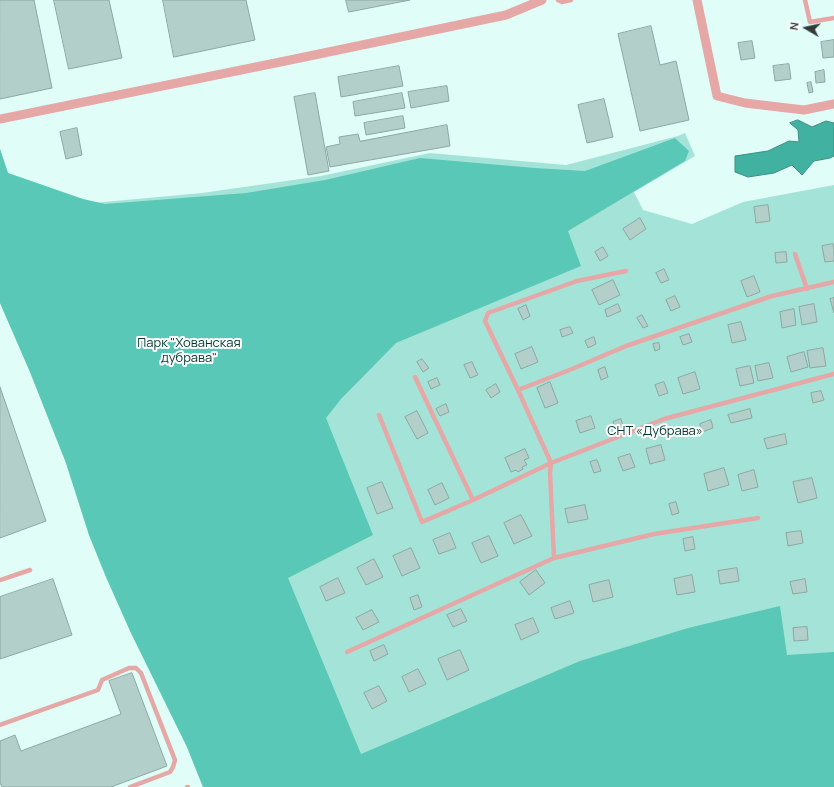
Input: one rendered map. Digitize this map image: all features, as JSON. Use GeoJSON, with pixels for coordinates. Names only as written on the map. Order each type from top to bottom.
{"type":"FeatureCollection","features":[{"type":"Feature","properties":{"kind":"street"},"geometry":{"type":"LineString","coordinates":[[0,119],[506,15],[542,0]]}},
{"type":"Feature","properties":{"kind":"street"},"geometry":{"type":"LineString","coordinates":[[697,0],[717,96],[745,103],[804,110],[834,104]]}},
{"type":"Feature","properties":{"kind":"lane"},"geometry":{"type":"LineString","coordinates":[[558,0],[562,2],[571,0]]}},
{"type":"Feature","properties":{"kind":"lane"},"geometry":{"type":"LineString","coordinates":[[804,0],[810,22],[834,18]]}},
{"type":"Feature","properties":{"kind":"lane"},"geometry":{"type":"LineString","coordinates":[[795,254],[806,289]]}},
{"type":"Feature","properties":{"kind":"lane"},"geometry":{"type":"LineString","coordinates":[[554,558],[550,473],[551,463],[485,321],[488,313],[576,281],[626,271]]}},
{"type":"Feature","properties":{"kind":"lane"},"geometry":{"type":"LineString","coordinates":[[518,390],[626,346],[772,296],[834,282]]}},
{"type":"Feature","properties":{"kind":"lane"},"geometry":{"type":"LineString","coordinates":[[379,415],[422,522],[473,500],[551,463],[664,418],[834,374]]}},
{"type":"Feature","properties":{"kind":"lane"},"geometry":{"type":"LineString","coordinates":[[415,377],[473,500]]}},
{"type":"Feature","properties":{"kind":"lane"},"geometry":{"type":"LineString","coordinates":[[347,652],[554,558],[654,534],[758,518]]}},
{"type":"Feature","properties":{"kind":"lane"},"geometry":{"type":"LineString","coordinates":[[0,580],[30,570]]}},
{"type":"Feature","properties":{"kind":"lane"},"geometry":{"type":"LineString","coordinates":[[0,725],[98,690],[102,680],[129,668],[136,668],[141,673],[175,760],[174,767],[170,772],[130,787]]}},
{"type":"Feature","properties":{"kind":"green space","name":"СНТ «Дубрава»"},"geometry":{"type":"Polygon","coordinates":[[[685,133],[695,156],[634,192],[643,210],[692,224],[743,202],[834,185],[834,787],[203,787],[187,747],[131,633],[106,577],[89,535],[66,463],[30,372],[0,303],[0,149],[8,173],[93,203],[202,193],[321,176],[430,153],[566,165],[685,133]]]}},
{"type":"Feature","properties":{"kind":"green space","name":"Парк \"Хованская дубрава\""},"geometry":{"type":"Polygon","coordinates":[[[675,138],[689,151],[685,161],[568,231],[581,266],[396,343],[341,399],[326,418],[373,535],[288,578],[361,754],[580,661],[688,628],[780,606],[787,655],[834,652],[834,787],[203,787],[187,747],[131,633],[106,577],[89,535],[66,463],[30,372],[0,303],[0,149],[8,173],[83,199],[105,204],[246,193],[325,180],[420,158],[585,171],[675,138]]]}},
{"type":"Feature","properties":{"kind":"shaded area"},"geometry":{"type":"Polygon","coordinates":[[[798,120],[812,127],[826,121],[834,123],[834,156],[814,161],[802,175],[792,165],[774,173],[748,177],[735,172],[735,156],[768,151],[789,141],[799,142],[798,130],[790,123],[798,120]]]}},
{"type":"Feature","properties":{"kind":"building"},"geometry":{"type":"Polygon","coordinates":[[[0,0],[34,0],[52,88],[0,99],[0,0]]]}},
{"type":"Feature","properties":{"kind":"building"},"geometry":{"type":"Polygon","coordinates":[[[54,0],[109,0],[122,58],[69,69],[54,0]]]}},
{"type":"Feature","properties":{"kind":"building"},"geometry":{"type":"Polygon","coordinates":[[[163,0],[246,0],[255,40],[174,57],[163,0]]]}},
{"type":"Feature","properties":{"kind":"building"},"geometry":{"type":"Polygon","coordinates":[[[346,0],[410,0],[349,12],[346,0]]]}},
{"type":"Feature","properties":{"kind":"building"},"geometry":{"type":"Polygon","coordinates":[[[651,26],[660,65],[676,61],[689,120],[640,131],[618,34],[651,26]]]}},
{"type":"Feature","properties":{"kind":"building"},"geometry":{"type":"Polygon","coordinates":[[[834,40],[834,57],[823,58],[821,42],[834,40]]]}},
{"type":"Feature","properties":{"kind":"building"},"geometry":{"type":"Polygon","coordinates":[[[752,41],[755,58],[741,60],[738,43],[752,41]]]}},
{"type":"Feature","properties":{"kind":"building"},"geometry":{"type":"Polygon","coordinates":[[[789,64],[791,79],[775,81],[773,66],[789,64]]]}},
{"type":"Feature","properties":{"kind":"building"},"geometry":{"type":"Polygon","coordinates":[[[399,66],[403,86],[341,97],[338,77],[399,66]]]}},
{"type":"Feature","properties":{"kind":"building"},"geometry":{"type":"Polygon","coordinates":[[[824,70],[825,82],[816,83],[815,72],[824,70]]]}},
{"type":"Feature","properties":{"kind":"building"},"geometry":{"type":"Polygon","coordinates":[[[811,82],[813,92],[809,93],[807,83],[811,82]]]}},
{"type":"Feature","properties":{"kind":"building"},"geometry":{"type":"Polygon","coordinates":[[[447,86],[449,101],[411,108],[408,92],[447,86]]]}},
{"type":"Feature","properties":{"kind":"building"},"geometry":{"type":"Polygon","coordinates":[[[315,93],[329,171],[308,175],[294,97],[315,93]]]}},
{"type":"Feature","properties":{"kind":"building"},"geometry":{"type":"Polygon","coordinates":[[[402,93],[405,108],[355,116],[353,102],[402,93]]]}},
{"type":"Feature","properties":{"kind":"building"},"geometry":{"type":"Polygon","coordinates":[[[604,99],[613,137],[587,143],[578,105],[604,99]]]}},
{"type":"Feature","properties":{"kind":"building"},"geometry":{"type":"Polygon","coordinates":[[[403,116],[405,128],[366,135],[364,123],[403,116]]]}},
{"type":"Feature","properties":{"kind":"building"},"geometry":{"type":"Polygon","coordinates":[[[447,125],[450,146],[330,167],[326,147],[340,144],[339,137],[358,134],[360,141],[447,125]]]}},
{"type":"Feature","properties":{"kind":"building"},"geometry":{"type":"Polygon","coordinates":[[[77,128],[82,155],[66,159],[60,132],[77,128]]]}},
{"type":"Feature","properties":{"kind":"building"},"geometry":{"type":"Polygon","coordinates":[[[768,205],[770,221],[756,223],[754,207],[768,205]]]}},
{"type":"Feature","properties":{"kind":"building"},"geometry":{"type":"Polygon","coordinates":[[[640,218],[646,229],[630,240],[623,229],[640,218]]]}},
{"type":"Feature","properties":{"kind":"building"},"geometry":{"type":"Polygon","coordinates":[[[833,244],[834,261],[825,262],[822,246],[833,244]]]}},
{"type":"Feature","properties":{"kind":"building"},"geometry":{"type":"Polygon","coordinates":[[[603,247],[608,256],[600,261],[595,252],[603,247]]]}},
{"type":"Feature","properties":{"kind":"building"},"geometry":{"type":"Polygon","coordinates":[[[786,252],[787,262],[776,263],[775,253],[786,252]]]}},
{"type":"Feature","properties":{"kind":"building"},"geometry":{"type":"Polygon","coordinates":[[[664,269],[669,280],[661,283],[656,273],[664,269]]]}},
{"type":"Feature","properties":{"kind":"building"},"geometry":{"type":"Polygon","coordinates":[[[754,276],[760,292],[747,297],[741,281],[754,276]]]}},
{"type":"Feature","properties":{"kind":"building"},"geometry":{"type":"Polygon","coordinates":[[[613,280],[620,295],[599,305],[592,290],[613,280]]]}},
{"type":"Feature","properties":{"kind":"building"},"geometry":{"type":"Polygon","coordinates":[[[675,296],[680,307],[671,311],[666,300],[675,296]]]}},
{"type":"Feature","properties":{"kind":"building"},"geometry":{"type":"Polygon","coordinates":[[[834,298],[834,313],[830,299],[834,298]]]}},
{"type":"Feature","properties":{"kind":"building"},"geometry":{"type":"Polygon","coordinates":[[[618,304],[621,311],[607,317],[605,310],[618,304]]]}},
{"type":"Feature","properties":{"kind":"building"},"geometry":{"type":"Polygon","coordinates":[[[814,304],[817,322],[802,325],[799,307],[814,304]]]}},
{"type":"Feature","properties":{"kind":"building"},"geometry":{"type":"Polygon","coordinates":[[[526,305],[530,316],[523,320],[518,309],[526,305]]]}},
{"type":"Feature","properties":{"kind":"building"},"geometry":{"type":"Polygon","coordinates":[[[794,309],[796,325],[782,328],[780,312],[794,309]]]}},
{"type":"Feature","properties":{"kind":"building"},"geometry":{"type":"Polygon","coordinates":[[[642,315],[648,326],[643,328],[637,318],[642,315]]]}},
{"type":"Feature","properties":{"kind":"building"},"geometry":{"type":"Polygon","coordinates":[[[741,322],[746,340],[732,343],[728,325],[741,322]]]}},
{"type":"Feature","properties":{"kind":"building"},"geometry":{"type":"Polygon","coordinates":[[[570,327],[573,333],[562,337],[560,330],[570,327]]]}},
{"type":"Feature","properties":{"kind":"building"},"geometry":{"type":"Polygon","coordinates":[[[689,334],[692,342],[683,345],[680,337],[689,334]]]}},
{"type":"Feature","properties":{"kind":"building"},"geometry":{"type":"Polygon","coordinates":[[[594,337],[596,344],[588,348],[585,341],[594,337]]]}},
{"type":"Feature","properties":{"kind":"building"},"geometry":{"type":"Polygon","coordinates":[[[659,343],[660,349],[655,351],[653,344],[659,343]]]}},
{"type":"Feature","properties":{"kind":"building"},"geometry":{"type":"Polygon","coordinates":[[[532,347],[538,362],[521,369],[515,354],[532,347]]]}},
{"type":"Feature","properties":{"kind":"building"},"geometry":{"type":"Polygon","coordinates":[[[823,348],[826,366],[810,368],[807,351],[823,348]]]}},
{"type":"Feature","properties":{"kind":"building"},"geometry":{"type":"Polygon","coordinates":[[[804,352],[808,367],[791,372],[787,357],[804,352]]]}},
{"type":"Feature","properties":{"kind":"building"},"geometry":{"type":"Polygon","coordinates":[[[422,359],[429,368],[423,372],[417,362],[422,359]]]}},
{"type":"Feature","properties":{"kind":"building"},"geometry":{"type":"Polygon","coordinates":[[[472,362],[478,375],[470,378],[464,365],[472,362]]]}},
{"type":"Feature","properties":{"kind":"building"},"geometry":{"type":"Polygon","coordinates":[[[769,363],[773,378],[758,381],[755,366],[769,363]]]}},
{"type":"Feature","properties":{"kind":"building"},"geometry":{"type":"Polygon","coordinates":[[[750,366],[754,383],[740,386],[736,369],[750,366]]]}},
{"type":"Feature","properties":{"kind":"building"},"geometry":{"type":"Polygon","coordinates":[[[605,367],[608,377],[601,380],[598,370],[605,367]]]}},
{"type":"Feature","properties":{"kind":"building"},"geometry":{"type":"Polygon","coordinates":[[[695,372],[700,389],[683,394],[678,378],[695,372]]]}},
{"type":"Feature","properties":{"kind":"building"},"geometry":{"type":"Polygon","coordinates":[[[437,378],[440,385],[431,389],[428,382],[437,378]]]}},
{"type":"Feature","properties":{"kind":"building"},"geometry":{"type":"Polygon","coordinates":[[[550,382],[558,403],[545,408],[537,388],[550,382]]]}},
{"type":"Feature","properties":{"kind":"building"},"geometry":{"type":"Polygon","coordinates":[[[664,382],[668,393],[659,396],[655,385],[664,382]]]}},
{"type":"Feature","properties":{"kind":"building"},"geometry":{"type":"Polygon","coordinates":[[[496,384],[500,392],[491,398],[486,390],[496,384]]]}},
{"type":"Feature","properties":{"kind":"building"},"geometry":{"type":"Polygon","coordinates":[[[0,387],[46,521],[0,538],[0,387]]]}},
{"type":"Feature","properties":{"kind":"building"},"geometry":{"type":"Polygon","coordinates":[[[821,391],[824,400],[813,403],[811,393],[821,391]]]}},
{"type":"Feature","properties":{"kind":"building"},"geometry":{"type":"Polygon","coordinates":[[[446,404],[449,412],[440,416],[436,409],[446,404]]]}},
{"type":"Feature","properties":{"kind":"building"},"geometry":{"type":"Polygon","coordinates":[[[750,409],[752,418],[731,423],[728,415],[750,409]]]}},
{"type":"Feature","properties":{"kind":"building"},"geometry":{"type":"Polygon","coordinates":[[[417,411],[428,433],[417,439],[405,417],[417,411]]]}},
{"type":"Feature","properties":{"kind":"building"},"geometry":{"type":"Polygon","coordinates":[[[591,416],[595,428],[580,433],[576,421],[591,416]]]}},
{"type":"Feature","properties":{"kind":"building"},"geometry":{"type":"Polygon","coordinates":[[[621,419],[623,426],[615,429],[613,422],[621,419]]]}},
{"type":"Feature","properties":{"kind":"building"},"geometry":{"type":"Polygon","coordinates":[[[711,420],[713,428],[702,432],[700,424],[711,420]]]}},
{"type":"Feature","properties":{"kind":"building"},"geometry":{"type":"Polygon","coordinates":[[[785,434],[787,444],[767,449],[764,439],[785,434]]]}},
{"type":"Feature","properties":{"kind":"building"},"geometry":{"type":"Polygon","coordinates":[[[661,445],[665,460],[650,464],[646,449],[661,445]]]}},
{"type":"Feature","properties":{"kind":"building"},"geometry":{"type":"Polygon","coordinates":[[[525,449],[529,458],[524,460],[527,465],[522,467],[523,469],[518,472],[516,470],[511,472],[505,458],[525,449]]]}},
{"type":"Feature","properties":{"kind":"building"},"geometry":{"type":"Polygon","coordinates":[[[630,454],[635,467],[623,471],[618,458],[630,454]]]}},
{"type":"Feature","properties":{"kind":"building"},"geometry":{"type":"Polygon","coordinates":[[[597,460],[601,471],[594,473],[590,462],[597,460]]]}},
{"type":"Feature","properties":{"kind":"building"},"geometry":{"type":"Polygon","coordinates":[[[724,468],[729,485],[708,491],[704,474],[724,468]]]}},
{"type":"Feature","properties":{"kind":"building"},"geometry":{"type":"Polygon","coordinates":[[[754,470],[758,487],[742,491],[738,475],[754,470]]]}},
{"type":"Feature","properties":{"kind":"building"},"geometry":{"type":"Polygon","coordinates":[[[812,478],[817,498],[798,503],[793,482],[812,478]]]}},
{"type":"Feature","properties":{"kind":"building"},"geometry":{"type":"Polygon","coordinates":[[[382,482],[393,508],[377,514],[367,488],[382,482]]]}},
{"type":"Feature","properties":{"kind":"building"},"geometry":{"type":"Polygon","coordinates":[[[442,483],[449,498],[435,505],[428,490],[442,483]]]}},
{"type":"Feature","properties":{"kind":"building"},"geometry":{"type":"Polygon","coordinates":[[[676,502],[679,513],[672,515],[669,504],[676,502]]]}},
{"type":"Feature","properties":{"kind":"building"},"geometry":{"type":"Polygon","coordinates":[[[585,505],[588,519],[568,523],[565,509],[585,505]]]}},
{"type":"Feature","properties":{"kind":"building"},"geometry":{"type":"Polygon","coordinates":[[[521,515],[532,536],[514,544],[504,523],[521,515]]]}},
{"type":"Feature","properties":{"kind":"building"},"geometry":{"type":"Polygon","coordinates":[[[801,531],[803,543],[788,546],[786,533],[801,531]]]}},
{"type":"Feature","properties":{"kind":"building"},"geometry":{"type":"Polygon","coordinates":[[[450,533],[456,548],[439,554],[433,540],[450,533]]]}},
{"type":"Feature","properties":{"kind":"building"},"geometry":{"type":"Polygon","coordinates":[[[489,536],[498,556],[481,563],[472,543],[489,536]]]}},
{"type":"Feature","properties":{"kind":"building"},"geometry":{"type":"Polygon","coordinates":[[[693,537],[695,549],[685,551],[683,539],[693,537]]]}},
{"type":"Feature","properties":{"kind":"building"},"geometry":{"type":"Polygon","coordinates":[[[411,548],[420,568],[402,576],[393,556],[411,548]]]}},
{"type":"Feature","properties":{"kind":"building"},"geometry":{"type":"Polygon","coordinates":[[[374,559],[383,577],[366,585],[357,568],[374,559]]]}},
{"type":"Feature","properties":{"kind":"building"},"geometry":{"type":"Polygon","coordinates":[[[737,568],[739,581],[720,584],[718,571],[737,568]]]}},
{"type":"Feature","properties":{"kind":"building"},"geometry":{"type":"Polygon","coordinates":[[[536,570],[545,583],[529,595],[520,582],[536,570]]]}},
{"type":"Feature","properties":{"kind":"building"},"geometry":{"type":"Polygon","coordinates":[[[692,575],[695,592],[677,595],[674,579],[692,575]]]}},
{"type":"Feature","properties":{"kind":"building"},"geometry":{"type":"Polygon","coordinates":[[[338,578],[345,593],[326,601],[320,587],[338,578]]]}},
{"type":"Feature","properties":{"kind":"building"},"geometry":{"type":"Polygon","coordinates":[[[53,579],[72,635],[0,659],[0,597],[53,579]]]}},
{"type":"Feature","properties":{"kind":"building"},"geometry":{"type":"Polygon","coordinates":[[[805,579],[807,592],[793,594],[790,582],[805,579]]]}},
{"type":"Feature","properties":{"kind":"building"},"geometry":{"type":"Polygon","coordinates":[[[609,580],[613,597],[593,602],[589,585],[609,580]]]}},
{"type":"Feature","properties":{"kind":"building"},"geometry":{"type":"Polygon","coordinates":[[[418,595],[422,607],[414,610],[410,598],[418,595]]]}},
{"type":"Feature","properties":{"kind":"building"},"geometry":{"type":"Polygon","coordinates":[[[570,601],[574,613],[555,619],[551,608],[570,601]]]}},
{"type":"Feature","properties":{"kind":"building"},"geometry":{"type":"Polygon","coordinates":[[[461,609],[467,621],[453,627],[447,615],[461,609]]]}},
{"type":"Feature","properties":{"kind":"building"},"geometry":{"type":"Polygon","coordinates":[[[372,610],[379,622],[363,630],[356,618],[372,610]]]}},
{"type":"Feature","properties":{"kind":"building"},"geometry":{"type":"Polygon","coordinates":[[[533,618],[539,632],[521,640],[515,625],[533,618]]]}},
{"type":"Feature","properties":{"kind":"building"},"geometry":{"type":"Polygon","coordinates":[[[807,627],[808,640],[794,641],[793,628],[807,627]]]}},
{"type":"Feature","properties":{"kind":"building"},"geometry":{"type":"Polygon","coordinates":[[[384,645],[388,654],[374,661],[370,651],[384,645]]]}},
{"type":"Feature","properties":{"kind":"building"},"geometry":{"type":"Polygon","coordinates":[[[460,650],[469,670],[447,680],[438,659],[460,650]]]}},
{"type":"Feature","properties":{"kind":"building"},"geometry":{"type":"Polygon","coordinates":[[[418,669],[426,684],[409,692],[402,677],[418,669]]]}},
{"type":"Feature","properties":{"kind":"building"},"geometry":{"type":"Polygon","coordinates":[[[132,673],[167,766],[111,787],[2,787],[0,783],[0,741],[15,735],[21,751],[121,714],[109,681],[132,673]]]}},
{"type":"Feature","properties":{"kind":"building"},"geometry":{"type":"Polygon","coordinates":[[[379,686],[387,701],[372,709],[364,693],[379,686]]]}}]}
